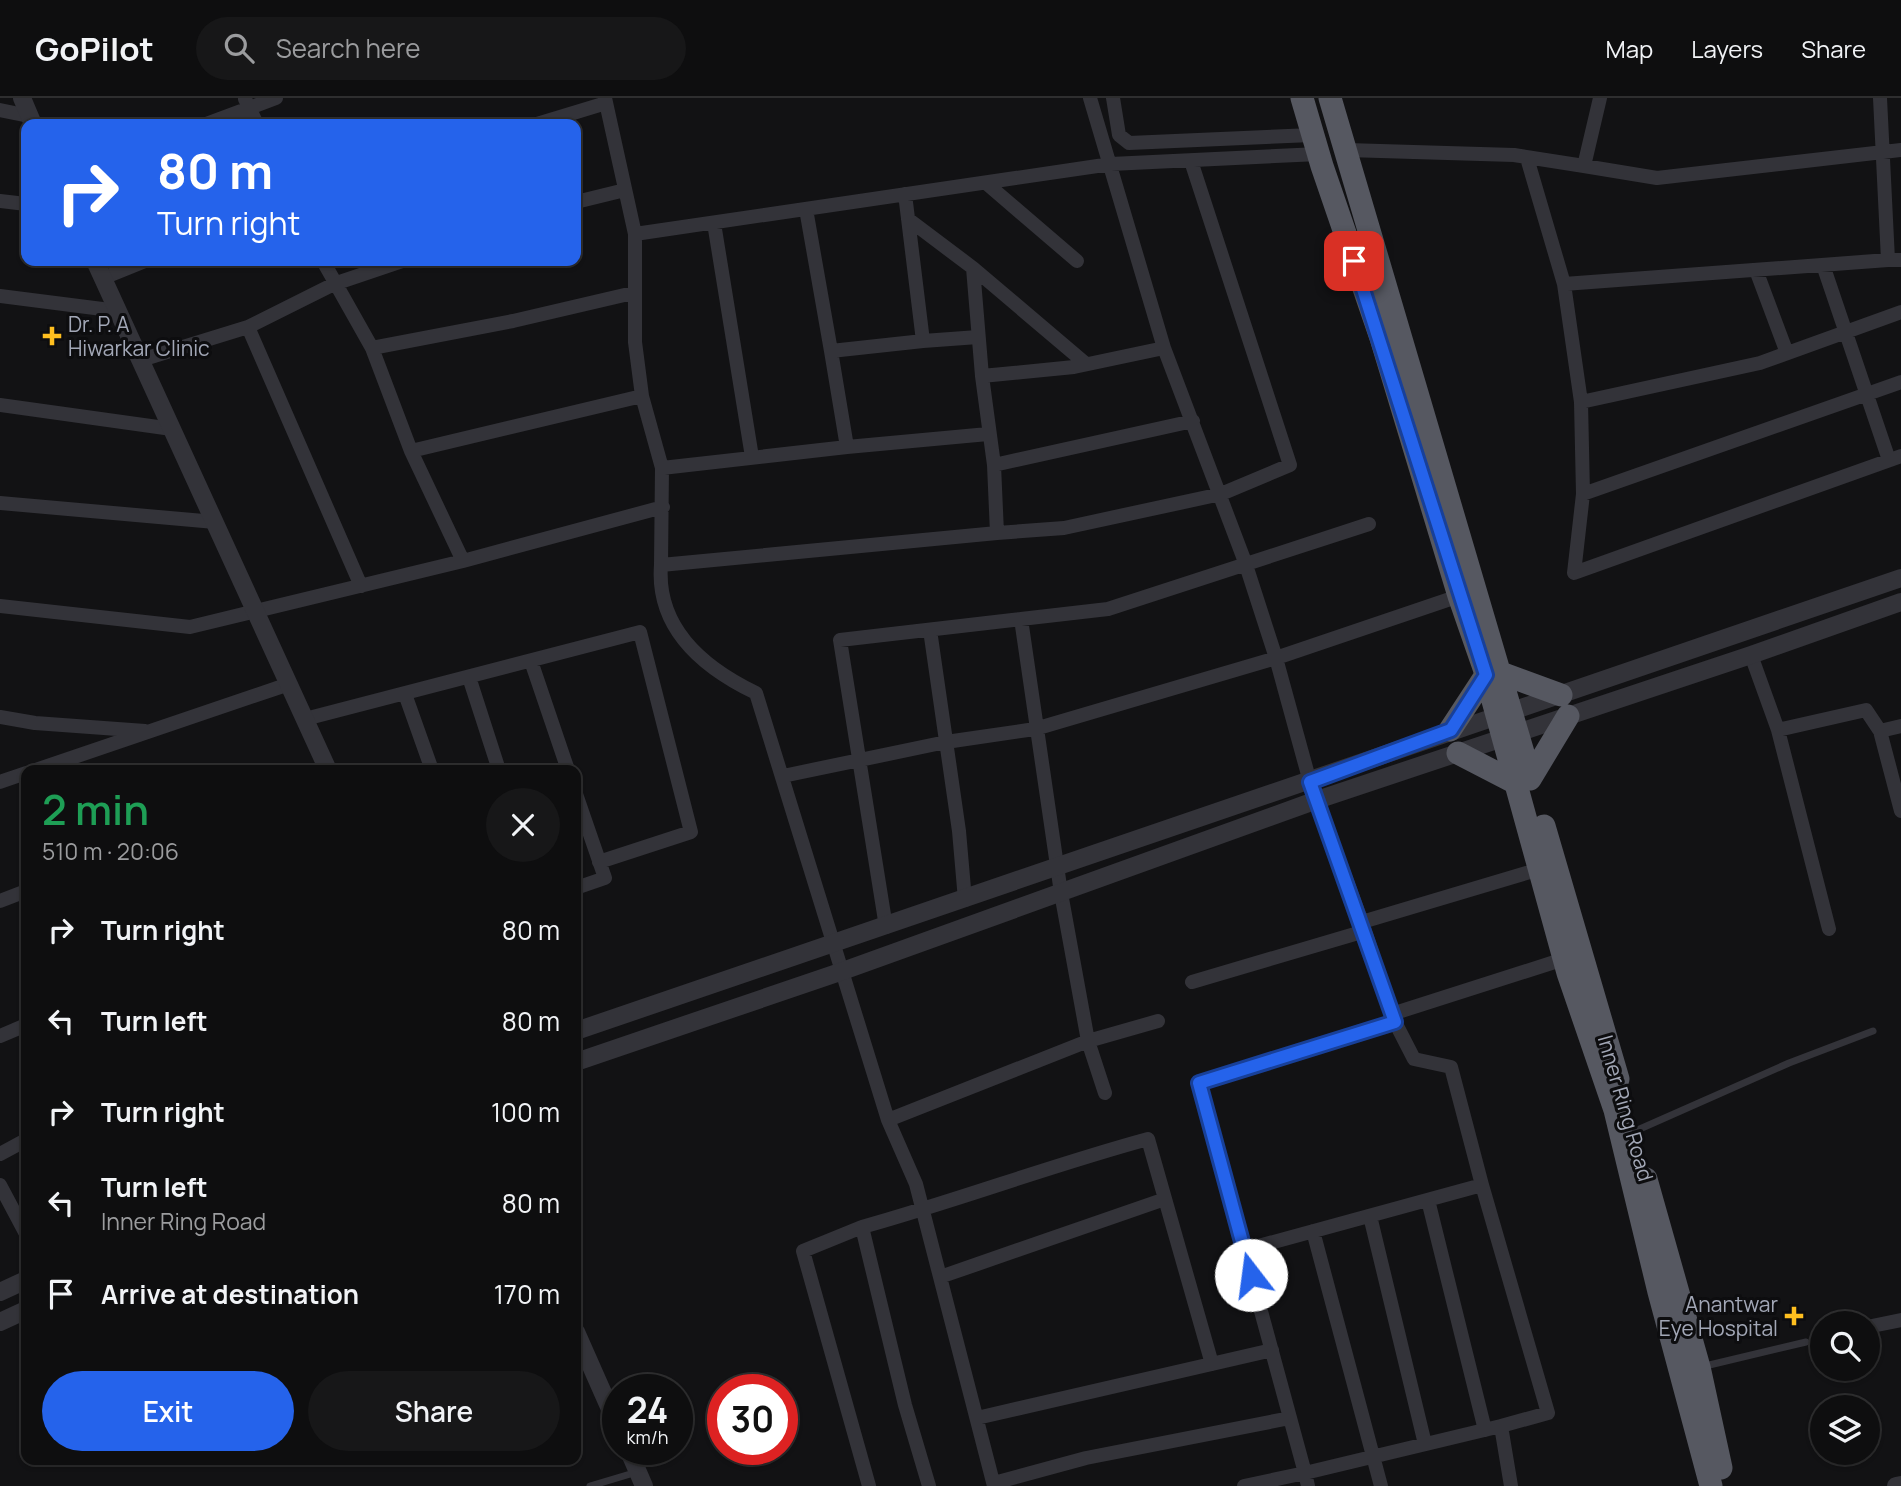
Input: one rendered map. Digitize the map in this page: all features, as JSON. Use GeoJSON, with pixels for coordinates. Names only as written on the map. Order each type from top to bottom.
{"type":"FeatureCollection","features":[{"type":"Feature","properties":{"kind":"highway"},"geometry":{"type":"LineString","coordinates":[[1302,98],[1381,338],[1459,596],[1493,674],[1564,705],[1523,781],[1458,753]]}},
{"type":"Feature","properties":{"kind":"highway"},"geometry":{"type":"LineString","coordinates":[[1330,98],[1505,712]]}},
{"type":"Feature","properties":{"kind":"highway"},"geometry":{"type":"LineString","coordinates":[[1451,730],[1493,674]]}},
{"type":"Feature","properties":{"kind":"highway","name":"Inner Ring Road"},"geometry":{"type":"LineString","coordinates":[[1505,712],[1523,781],[1633,1132],[1699,1367],[1726,1486]]}},
{"type":"Feature","properties":{"kind":"highway","name":"Inner Ring Road"},"geometry":{"type":"LineString","coordinates":[[1523,781],[1540,869],[1586,1034],[1615,1110],[1675,1356],[1711,1486]]}},
{"type":"Feature","properties":{"kind":"street"},"geometry":{"type":"LineString","coordinates":[[22,98],[31,119]]}},
{"type":"Feature","properties":{"kind":"street"},"geometry":{"type":"LineString","coordinates":[[215,119],[247,102],[276,98]]}},
{"type":"Feature","properties":{"kind":"street"},"geometry":{"type":"LineString","coordinates":[[1090,98],[1164,348],[1245,562],[1276,659],[1310,782],[1363,926],[1393,1018],[1414,1059],[1451,1067],[1548,1413],[1371,1457],[1306,1479],[1244,1486]]}},
{"type":"Feature","properties":{"kind":"street"},"geometry":{"type":"LineString","coordinates":[[1112,98],[1119,135],[1129,143],[1316,145]]}},
{"type":"Feature","properties":{"kind":"street"},"geometry":{"type":"LineString","coordinates":[[1584,166],[1600,98]]}},
{"type":"Feature","properties":{"kind":"street"},"geometry":{"type":"LineString","coordinates":[[1564,284],[1895,260],[1880,98]]}},
{"type":"Feature","properties":{"kind":"street"},"geometry":{"type":"LineString","coordinates":[[551,119],[606,100],[635,233],[635,342],[642,396],[662,468],[660,582],[669,617],[688,649],[722,677],[756,693],[840,972],[888,1120],[916,1184],[994,1485],[1086,1458],[1290,1418]]}},
{"type":"Feature","properties":{"kind":"street"},"geometry":{"type":"LineString","coordinates":[[247,102],[255,119]]}},
{"type":"Feature","properties":{"kind":"street"},"geometry":{"type":"LineString","coordinates":[[0,110],[28,119]]}},
{"type":"Feature","properties":{"kind":"street"},"geometry":{"type":"LineString","coordinates":[[635,233],[1111,164],[1191,160],[1316,145]]}},
{"type":"Feature","properties":{"kind":"street"},"geometry":{"type":"LineString","coordinates":[[1347,150],[1527,158],[1657,178],[1901,150]]}},
{"type":"Feature","properties":{"kind":"street"},"geometry":{"type":"LineString","coordinates":[[1527,158],[1564,284],[1581,402],[1583,494],[1574,573],[1895,458],[1867,394],[1824,265]]}},
{"type":"Feature","properties":{"kind":"street"},"geometry":{"type":"LineString","coordinates":[[661,565],[1064,528],[1221,494],[1290,465],[1191,160]]}},
{"type":"Feature","properties":{"kind":"street"},"geometry":{"type":"LineString","coordinates":[[986,183],[1077,261]]}},
{"type":"Feature","properties":{"kind":"street"},"geometry":{"type":"LineString","coordinates":[[581,201],[625,191]]}},
{"type":"Feature","properties":{"kind":"street"},"geometry":{"type":"LineString","coordinates":[[905,194],[923,341]]}},
{"type":"Feature","properties":{"kind":"street"},"geometry":{"type":"LineString","coordinates":[[0,201],[21,203]]}},
{"type":"Feature","properties":{"kind":"street"},"geometry":{"type":"LineString","coordinates":[[806,209],[847,447]]}},
{"type":"Feature","properties":{"kind":"street"},"geometry":{"type":"LineString","coordinates":[[908,219],[973,268],[1085,363]]}},
{"type":"Feature","properties":{"kind":"street"},"geometry":{"type":"LineString","coordinates":[[714,223],[752,457]]}},
{"type":"Feature","properties":{"kind":"street"},"geometry":{"type":"LineString","coordinates":[[97,266],[326,765]]}},
{"type":"Feature","properties":{"kind":"street"},"geometry":{"type":"LineString","coordinates":[[103,278],[133,266]]}},
{"type":"Feature","properties":{"kind":"street"},"geometry":{"type":"LineString","coordinates":[[325,266],[372,348],[411,451],[463,561]]}},
{"type":"Feature","properties":{"kind":"street"},"geometry":{"type":"LineString","coordinates":[[141,360],[248,327],[334,284],[387,266]]}},
{"type":"Feature","properties":{"kind":"street"},"geometry":{"type":"LineString","coordinates":[[973,268],[988,435],[994,465],[997,533]]}},
{"type":"Feature","properties":{"kind":"street"},"geometry":{"type":"LineString","coordinates":[[1756,270],[1787,353]]}},
{"type":"Feature","properties":{"kind":"street"},"geometry":{"type":"LineString","coordinates":[[372,348],[633,293]]}},
{"type":"Feature","properties":{"kind":"street"},"geometry":{"type":"LineString","coordinates":[[0,296],[118,311]]}},
{"type":"Feature","properties":{"kind":"street"},"geometry":{"type":"LineString","coordinates":[[1581,402],[1759,363],[1901,312]]}},
{"type":"Feature","properties":{"kind":"street"},"geometry":{"type":"LineString","coordinates":[[248,327],[361,586]]}},
{"type":"Feature","properties":{"kind":"street"},"geometry":{"type":"LineString","coordinates":[[831,351],[978,337]]}},
{"type":"Feature","properties":{"kind":"street"},"geometry":{"type":"LineString","coordinates":[[982,376],[1074,367],[1164,348]]}},
{"type":"Feature","properties":{"kind":"street"},"geometry":{"type":"LineString","coordinates":[[1583,494],[1901,382]]}},
{"type":"Feature","properties":{"kind":"street"},"geometry":{"type":"LineString","coordinates":[[411,451],[642,396]]}},
{"type":"Feature","properties":{"kind":"street"},"geometry":{"type":"LineString","coordinates":[[0,405],[172,429]]}},
{"type":"Feature","properties":{"kind":"street"},"geometry":{"type":"LineString","coordinates":[[994,465],[1194,422]]}},
{"type":"Feature","properties":{"kind":"street"},"geometry":{"type":"LineString","coordinates":[[662,468],[847,447],[988,435]]}},
{"type":"Feature","properties":{"kind":"street"},"geometry":{"type":"LineString","coordinates":[[0,503],[215,522]]}},
{"type":"Feature","properties":{"kind":"street"},"geometry":{"type":"LineString","coordinates":[[0,606],[190,627],[463,561],[663,506]]}},
{"type":"Feature","properties":{"kind":"street"},"geometry":{"type":"LineString","coordinates":[[886,927],[840,640],[1108,609],[1245,562],[1369,524]]}},
{"type":"Feature","properties":{"kind":"street"},"geometry":{"type":"LineString","coordinates":[[581,1060],[840,972],[1317,800],[1511,735],[1564,705],[1901,578]]}},
{"type":"Feature","properties":{"kind":"street"},"geometry":{"type":"LineString","coordinates":[[783,776],[946,742],[1035,729],[1276,659],[1459,596]]}},
{"type":"Feature","properties":{"kind":"street"},"geometry":{"type":"LineString","coordinates":[[581,1029],[1310,782],[1505,712],[1564,705],[1751,656],[1901,602]]}},
{"type":"Feature","properties":{"kind":"street"},"geometry":{"type":"LineString","coordinates":[[1021,619],[1061,893],[1088,1041],[1105,1093]]}},
{"type":"Feature","properties":{"kind":"street"},"geometry":{"type":"LineString","coordinates":[[930,630],[965,900]]}},
{"type":"Feature","properties":{"kind":"street"},"geometry":{"type":"LineString","coordinates":[[305,719],[640,632],[691,832],[599,862]]}},
{"type":"Feature","properties":{"kind":"street"},"geometry":{"type":"LineString","coordinates":[[1751,656],[1778,730],[1829,929]]}},
{"type":"Feature","properties":{"kind":"street"},"geometry":{"type":"LineString","coordinates":[[531,661],[566,765]]}},
{"type":"Feature","properties":{"kind":"street"},"geometry":{"type":"LineString","coordinates":[[468,677],[497,765]]}},
{"type":"Feature","properties":{"kind":"street"},"geometry":{"type":"LineString","coordinates":[[51,765],[289,684]]}},
{"type":"Feature","properties":{"kind":"street"},"geometry":{"type":"LineString","coordinates":[[405,694],[430,765]]}},
{"type":"Feature","properties":{"kind":"street"},"geometry":{"type":"LineString","coordinates":[[1778,730],[1866,710],[1880,731],[1901,811]]}},
{"type":"Feature","properties":{"kind":"street"},"geometry":{"type":"LineString","coordinates":[[0,717],[35,723],[151,731]]}},
{"type":"Feature","properties":{"kind":"street"},"geometry":{"type":"LineString","coordinates":[[1880,731],[1901,726]]}},
{"type":"Feature","properties":{"kind":"street"},"geometry":{"type":"LineString","coordinates":[[0,782],[21,776]]}},
{"type":"Feature","properties":{"kind":"street"},"geometry":{"type":"LineString","coordinates":[[581,809],[605,878],[581,886]]}},
{"type":"Feature","properties":{"kind":"street"},"geometry":{"type":"LineString","coordinates":[[1192,982],[1540,869]]}},
{"type":"Feature","properties":{"kind":"street"},"geometry":{"type":"LineString","coordinates":[[0,901],[21,893]]}},
{"type":"Feature","properties":{"kind":"street"},"geometry":{"type":"LineString","coordinates":[[1306,1479],[1199,1083],[1564,959]]}},
{"type":"Feature","properties":{"kind":"street"},"geometry":{"type":"LineString","coordinates":[[888,1120],[1088,1041],[1158,1021]]}},
{"type":"Feature","properties":{"kind":"street"},"geometry":{"type":"LineString","coordinates":[[0,1037],[21,1027]]}},
{"type":"Feature","properties":{"kind":"street"},"geometry":{"type":"LineString","coordinates":[[869,1486],[803,1251],[862,1227],[1148,1139],[1212,1364]]}},
{"type":"Feature","properties":{"kind":"street"},"geometry":{"type":"LineString","coordinates":[[0,1154],[21,1143]]}},
{"type":"Feature","properties":{"kind":"street"},"geometry":{"type":"LineString","coordinates":[[0,1185],[21,1225]]}},
{"type":"Feature","properties":{"kind":"street"},"geometry":{"type":"LineString","coordinates":[[1244,1250],[1482,1185]]}},
{"type":"Feature","properties":{"kind":"street"},"geometry":{"type":"LineString","coordinates":[[940,1277],[1165,1199]]}},
{"type":"Feature","properties":{"kind":"street"},"geometry":{"type":"LineString","coordinates":[[1428,1200],[1485,1430]]}},
{"type":"Feature","properties":{"kind":"street"},"geometry":{"type":"LineString","coordinates":[[1370,1216],[1425,1444]]}},
{"type":"Feature","properties":{"kind":"street"},"geometry":{"type":"LineString","coordinates":[[862,1227],[905,1405],[929,1486]]}},
{"type":"Feature","properties":{"kind":"street"},"geometry":{"type":"LineString","coordinates":[[1313,1231],[1371,1457],[1381,1486]]}},
{"type":"Feature","properties":{"kind":"street"},"geometry":{"type":"LineString","coordinates":[[0,1292],[21,1282]]}},
{"type":"Feature","properties":{"kind":"street"},"geometry":{"type":"LineString","coordinates":[[0,1322],[21,1312]]}},
{"type":"Feature","properties":{"kind":"street"},"geometry":{"type":"LineString","coordinates":[[1880,1324],[1901,1320]]}},
{"type":"Feature","properties":{"kind":"street"},"geometry":{"type":"LineString","coordinates":[[581,1343],[602,1391]]}},
{"type":"Feature","properties":{"kind":"street"},"geometry":{"type":"LineString","coordinates":[[977,1418],[1272,1350]]}},
{"type":"Feature","properties":{"kind":"street"},"geometry":{"type":"LineString","coordinates":[[1501,1426],[1511,1486]]}},
{"type":"Feature","properties":{"kind":"lane"},"geometry":{"type":"LineString","coordinates":[[1633,1132],[1789,1063],[1873,1031]]}},
{"type":"Feature","properties":{"kind":"lane"},"geometry":{"type":"LineString","coordinates":[[1699,1367],[1806,1342]]}},
{"type":"Feature","properties":{"kind":"lane"},"geometry":{"type":"LineString","coordinates":[[590,1486],[641,1479]]}},
{"type":"Feature","properties":{"kind":"place","name":"Dr. P. A Hiwarkar Clinic"},"geometry":{"type":"Point","coordinates":[52,336]}},
{"type":"Feature","properties":{"kind":"place","name":"Anantwar Eye Hospital"},"geometry":{"type":"Point","coordinates":[1794,1316]}},
{"type":"Feature","properties":{"kind":"route"},"geometry":{"type":"LineString","coordinates":[[1251,1275],[1199,1083],[1395,1022],[1362,922],[1310,782],[1451,730],[1486,675],[1459,596],[1381,338],[1354,261]]}}]}
